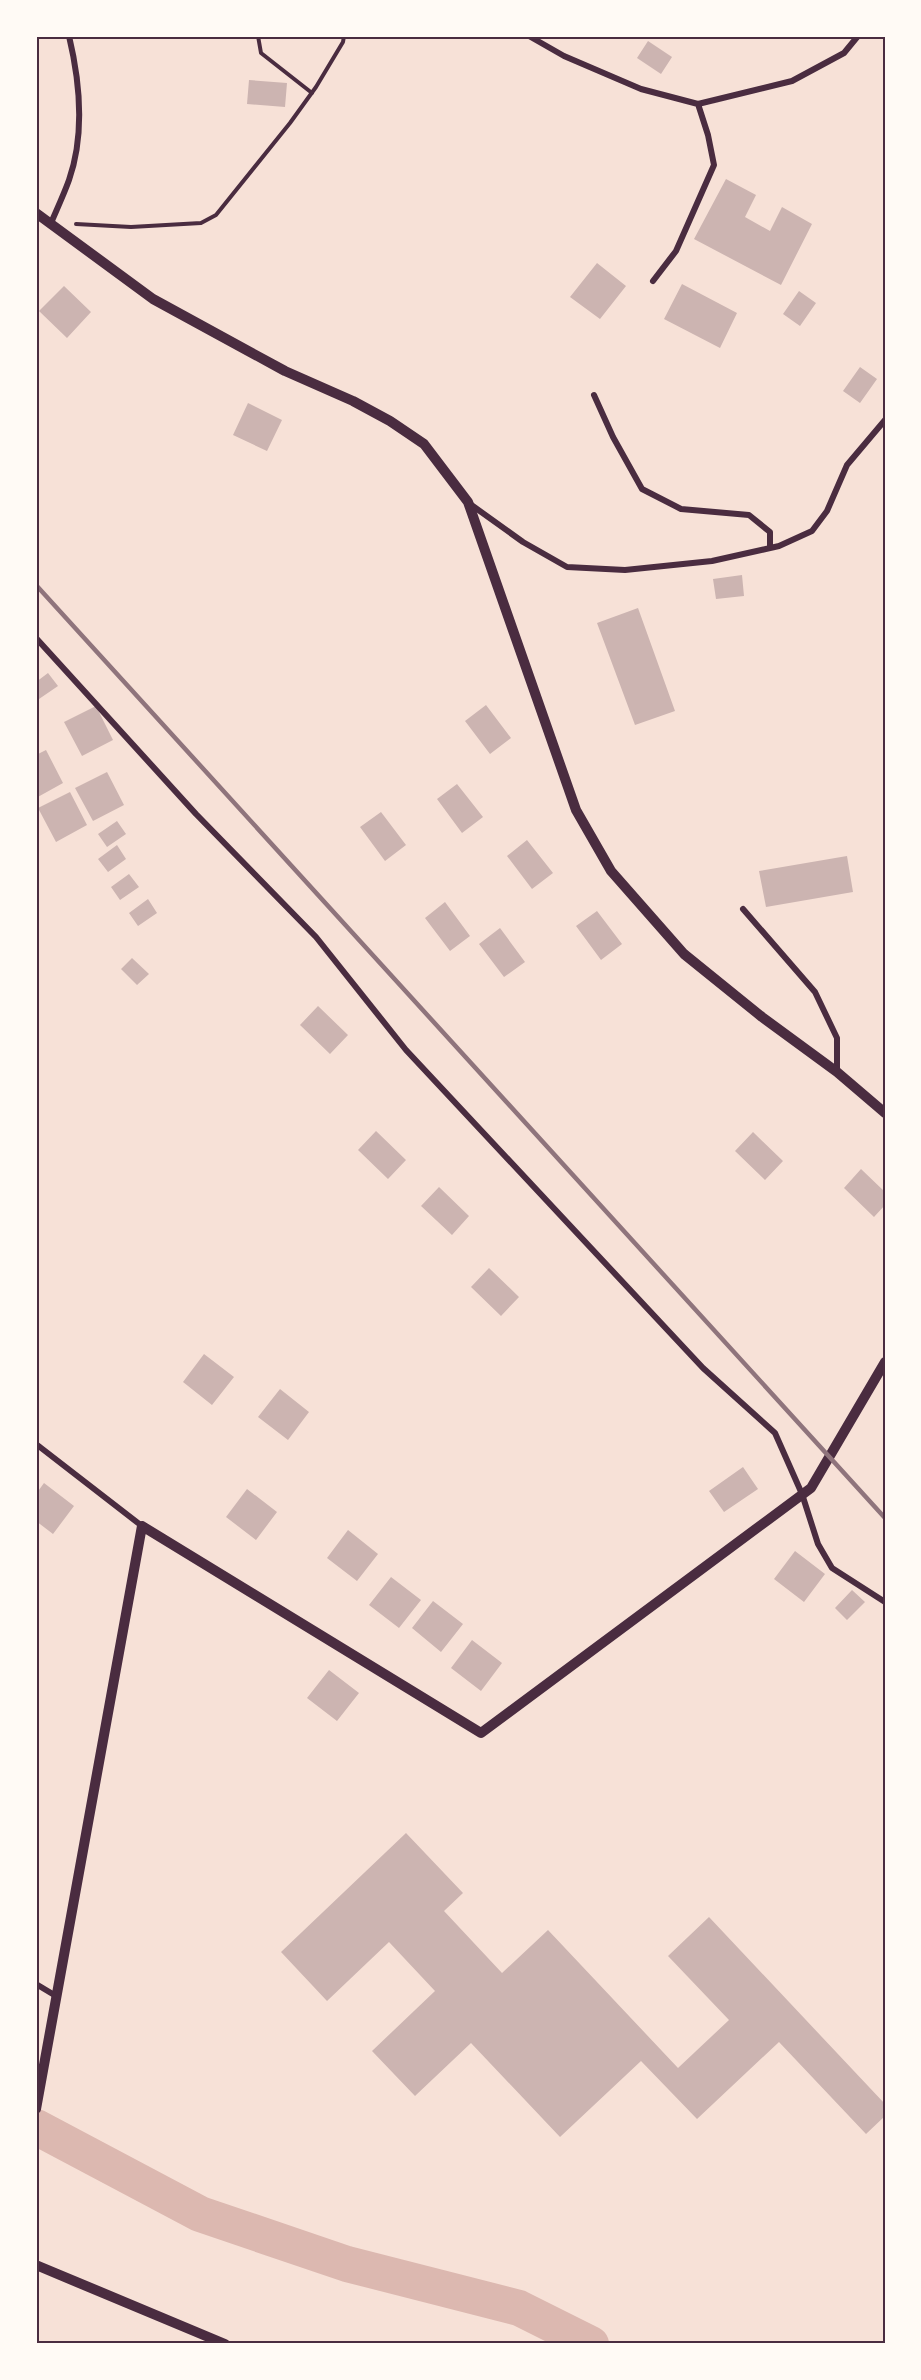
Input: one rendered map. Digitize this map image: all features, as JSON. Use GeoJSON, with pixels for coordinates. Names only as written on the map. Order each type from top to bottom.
{"type":"FeatureCollection","features":[{"type":"Feature","properties":{"kind":"street"},"geometry":{"type":"LineString","coordinates":[[51,223],[70,178],[80,128],[75,61],[69,36]]}},
{"type":"Feature","properties":{"kind":"street"},"geometry":{"type":"LineString","coordinates":[[529,36],[564,56],[640,89],[698,104],[792,81],[844,53],[858,36]]}},
{"type":"Feature","properties":{"kind":"street"},"geometry":{"type":"LineString","coordinates":[[653,281],[676,251],[714,165],[708,135],[698,104]]}},
{"type":"Feature","properties":{"kind":"street"},"geometry":{"type":"LineString","coordinates":[[36,213],[153,299],[285,371],[353,401],[390,421],[424,444],[468,502],[523,543],[567,567],[636,568],[712,561],[770,548],[812,531],[827,511],[847,465],[885,420]]}},
{"type":"Feature","properties":{"kind":"street"},"geometry":{"type":"LineString","coordinates":[[594,395],[642,489],[681,509],[749,515],[770,532],[770,548]]}},
{"type":"Feature","properties":{"kind":"street"},"geometry":{"type":"LineString","coordinates":[[468,502],[576,810],[611,871],[684,954],[762,1017],[837,1072],[885,1113]]}},
{"type":"Feature","properties":{"kind":"street"},"geometry":{"type":"LineString","coordinates":[[36,638],[196,814],[316,937],[406,1050],[703,1368],[775,1433],[802,1494],[818,1544],[832,1568],[885,1602]]}},
{"type":"Feature","properties":{"kind":"street"},"geometry":{"type":"LineString","coordinates":[[743,909],[815,992],[837,1038],[837,1072]]}},
{"type":"Feature","properties":{"kind":"street"},"geometry":{"type":"LineString","coordinates":[[36,1444],[142,1526],[481,1733],[811,1488],[885,1362]]}},
{"type":"Feature","properties":{"kind":"street"},"geometry":{"type":"LineString","coordinates":[[36,2109],[142,1526]]}},
{"type":"Feature","properties":{"kind":"street"},"geometry":{"type":"LineString","coordinates":[[36,1984],[56,1996]]}},
{"type":"Feature","properties":{"kind":"street"},"geometry":{"type":"LineString","coordinates":[[36,2265],[225,2344]]}},
{"type":"Feature","properties":{"kind":"path"},"geometry":{"type":"LineString","coordinates":[[258,36],[261,53],[312,93]]}},
{"type":"Feature","properties":{"kind":"path"},"geometry":{"type":"LineString","coordinates":[[51,223],[131,227],[201,223],[216,214],[312,93],[343,42],[344,36]]}},
{"type":"Feature","properties":{"kind":"building"},"geometry":{"type":"Polygon","coordinates":[[[648,41],[672,57],[661,74],[637,58],[648,41]]]}},
{"type":"Feature","properties":{"kind":"building"},"geometry":{"type":"Polygon","coordinates":[[[249,80],[287,83],[285,107],[247,104],[249,80]]]}},
{"type":"Feature","properties":{"kind":"building"},"geometry":{"type":"Polygon","coordinates":[[[726,179],[756,195],[745,217],[770,231],[782,207],[812,224],[781,285],[694,239],[726,179]]]}},
{"type":"Feature","properties":{"kind":"building"},"geometry":{"type":"Polygon","coordinates":[[[597,263],[626,286],[600,319],[570,297],[597,263]]]}},
{"type":"Feature","properties":{"kind":"building"},"geometry":{"type":"Polygon","coordinates":[[[682,284],[737,313],[720,348],[664,319],[682,284]]]}},
{"type":"Feature","properties":{"kind":"building"},"geometry":{"type":"Polygon","coordinates":[[[64,286],[91,312],[67,338],[39,311],[64,286]]]}},
{"type":"Feature","properties":{"kind":"building"},"geometry":{"type":"Polygon","coordinates":[[[799,291],[816,303],[800,326],[783,314],[799,291]]]}},
{"type":"Feature","properties":{"kind":"building"},"geometry":{"type":"Polygon","coordinates":[[[860,367],[877,379],[860,403],[843,391],[860,367]]]}},
{"type":"Feature","properties":{"kind":"building"},"geometry":{"type":"Polygon","coordinates":[[[248,403],[282,420],[267,451],[233,435],[248,403]]]}},
{"type":"Feature","properties":{"kind":"building"},"geometry":{"type":"Polygon","coordinates":[[[742,575],[744,596],[716,599],[713,579],[742,575]]]}},
{"type":"Feature","properties":{"kind":"building"},"geometry":{"type":"Polygon","coordinates":[[[638,608],[675,711],[635,725],[597,623],[638,608]]]}},
{"type":"Feature","properties":{"kind":"building"},"geometry":{"type":"Polygon","coordinates":[[[48,673],[58,686],[39,699],[36,695],[36,682],[48,673]]]}},
{"type":"Feature","properties":{"kind":"building"},"geometry":{"type":"Polygon","coordinates":[[[486,705],[511,738],[490,754],[465,721],[486,705]]]}},
{"type":"Feature","properties":{"kind":"building"},"geometry":{"type":"Polygon","coordinates":[[[96,706],[113,740],[82,756],[64,722],[96,706]]]}},
{"type":"Feature","properties":{"kind":"building"},"geometry":{"type":"Polygon","coordinates":[[[46,750],[63,783],[36,798],[36,755],[46,750]]]}},
{"type":"Feature","properties":{"kind":"building"},"geometry":{"type":"Polygon","coordinates":[[[107,772],[124,805],[93,821],[75,788],[107,772]]]}},
{"type":"Feature","properties":{"kind":"building"},"geometry":{"type":"Polygon","coordinates":[[[457,784],[483,817],[462,833],[437,799],[457,784]]]}},
{"type":"Feature","properties":{"kind":"building"},"geometry":{"type":"Polygon","coordinates":[[[70,792],[87,825],[56,842],[38,808],[70,792]]]}},
{"type":"Feature","properties":{"kind":"building"},"geometry":{"type":"Polygon","coordinates":[[[381,812],[406,845],[385,861],[360,827],[381,812]]]}},
{"type":"Feature","properties":{"kind":"building"},"geometry":{"type":"Polygon","coordinates":[[[117,821],[126,834],[107,847],[98,834],[117,821]]]}},
{"type":"Feature","properties":{"kind":"building"},"geometry":{"type":"Polygon","coordinates":[[[527,840],[553,873],[532,889],[507,856],[527,840]]]}},
{"type":"Feature","properties":{"kind":"building"},"geometry":{"type":"Polygon","coordinates":[[[117,845],[126,859],[108,872],[98,859],[117,845]]]}},
{"type":"Feature","properties":{"kind":"building"},"geometry":{"type":"Polygon","coordinates":[[[847,856],[853,892],[766,907],[759,871],[847,856]]]}},
{"type":"Feature","properties":{"kind":"building"},"geometry":{"type":"Polygon","coordinates":[[[129,874],[139,887],[120,900],[111,887],[129,874]]]}},
{"type":"Feature","properties":{"kind":"building"},"geometry":{"type":"Polygon","coordinates":[[[148,899],[157,913],[138,926],[129,913],[148,899]]]}},
{"type":"Feature","properties":{"kind":"building"},"geometry":{"type":"Polygon","coordinates":[[[445,902],[470,936],[450,951],[425,918],[445,902]]]}},
{"type":"Feature","properties":{"kind":"building"},"geometry":{"type":"Polygon","coordinates":[[[597,911],[622,944],[601,960],[576,926],[597,911]]]}},
{"type":"Feature","properties":{"kind":"building"},"geometry":{"type":"Polygon","coordinates":[[[500,928],[525,962],[504,977],[479,944],[500,928]]]}},
{"type":"Feature","properties":{"kind":"building"},"geometry":{"type":"Polygon","coordinates":[[[132,958],[149,974],[137,985],[121,969],[132,958]]]}},
{"type":"Feature","properties":{"kind":"building"},"geometry":{"type":"Polygon","coordinates":[[[318,1006],[348,1035],[330,1054],[300,1025],[318,1006]]]}},
{"type":"Feature","properties":{"kind":"building"},"geometry":{"type":"Polygon","coordinates":[[[376,1131],[406,1160],[388,1179],[358,1150],[376,1131]]]}},
{"type":"Feature","properties":{"kind":"building"},"geometry":{"type":"Polygon","coordinates":[[[753,1132],[783,1161],[765,1180],[735,1151],[753,1132]]]}},
{"type":"Feature","properties":{"kind":"building"},"geometry":{"type":"Polygon","coordinates":[[[861,1169],[885,1192],[885,1205],[874,1217],[844,1188],[861,1169]]]}},
{"type":"Feature","properties":{"kind":"building"},"geometry":{"type":"Polygon","coordinates":[[[439,1187],[469,1216],[452,1235],[421,1206],[439,1187]]]}},
{"type":"Feature","properties":{"kind":"building"},"geometry":{"type":"Polygon","coordinates":[[[489,1268],[519,1297],[501,1316],[471,1287],[489,1268]]]}},
{"type":"Feature","properties":{"kind":"building"},"geometry":{"type":"Polygon","coordinates":[[[204,1354],[234,1377],[212,1405],[183,1382],[204,1354]]]}},
{"type":"Feature","properties":{"kind":"building"},"geometry":{"type":"Polygon","coordinates":[[[280,1389],[309,1412],[288,1440],[258,1417],[280,1389]]]}},
{"type":"Feature","properties":{"kind":"building"},"geometry":{"type":"Polygon","coordinates":[[[743,1467],[758,1489],[724,1512],[709,1491],[743,1467]]]}},
{"type":"Feature","properties":{"kind":"building"},"geometry":{"type":"Polygon","coordinates":[[[44,1483],[74,1506],[53,1534],[36,1521],[36,1494],[44,1483]]]}},
{"type":"Feature","properties":{"kind":"building"},"geometry":{"type":"Polygon","coordinates":[[[247,1489],[277,1512],[256,1540],[226,1517],[247,1489]]]}},
{"type":"Feature","properties":{"kind":"building"},"geometry":{"type":"Polygon","coordinates":[[[348,1530],[378,1554],[357,1581],[327,1558],[348,1530]]]}},
{"type":"Feature","properties":{"kind":"building"},"geometry":{"type":"Polygon","coordinates":[[[795,1551],[825,1574],[804,1602],[774,1579],[795,1551]]]}},
{"type":"Feature","properties":{"kind":"building"},"geometry":{"type":"Polygon","coordinates":[[[391,1577],[421,1600],[399,1628],[369,1605],[391,1577]]]}},
{"type":"Feature","properties":{"kind":"building"},"geometry":{"type":"Polygon","coordinates":[[[852,1590],[865,1602],[847,1620],[835,1608],[852,1590]]]}},
{"type":"Feature","properties":{"kind":"building"},"geometry":{"type":"Polygon","coordinates":[[[433,1601],[463,1624],[441,1652],[412,1628],[433,1601]]]}},
{"type":"Feature","properties":{"kind":"building"},"geometry":{"type":"Polygon","coordinates":[[[472,1640],[502,1663],[481,1691],[451,1668],[472,1640]]]}},
{"type":"Feature","properties":{"kind":"building"},"geometry":{"type":"Polygon","coordinates":[[[329,1670],[359,1693],[337,1721],[307,1698],[329,1670]]]}},
{"type":"Feature","properties":{"kind":"building"},"geometry":{"type":"Polygon","coordinates":[[[406,1833],[463,1893],[444,1911],[502,1973],[548,1930],[678,2068],[729,2020],[668,1956],[709,1917],[885,2104],[885,2116],[866,2134],[779,2042],[697,2119],[641,2061],[560,2137],[471,2043],[415,2096],[372,2051],[435,1991],[389,1942],[327,2001],[281,1952],[406,1833]]]}},
{"type":"Feature","properties":{"kind":"waterway"},"geometry":{"type":"LineString","coordinates":[[36,2127],[200,2214],[347,2264],[519,2308],[591,2344]]}},
{"type":"Feature","properties":{"kind":"railway"},"geometry":{"type":"LineString","coordinates":[[36,585],[885,1518]]}}]}
